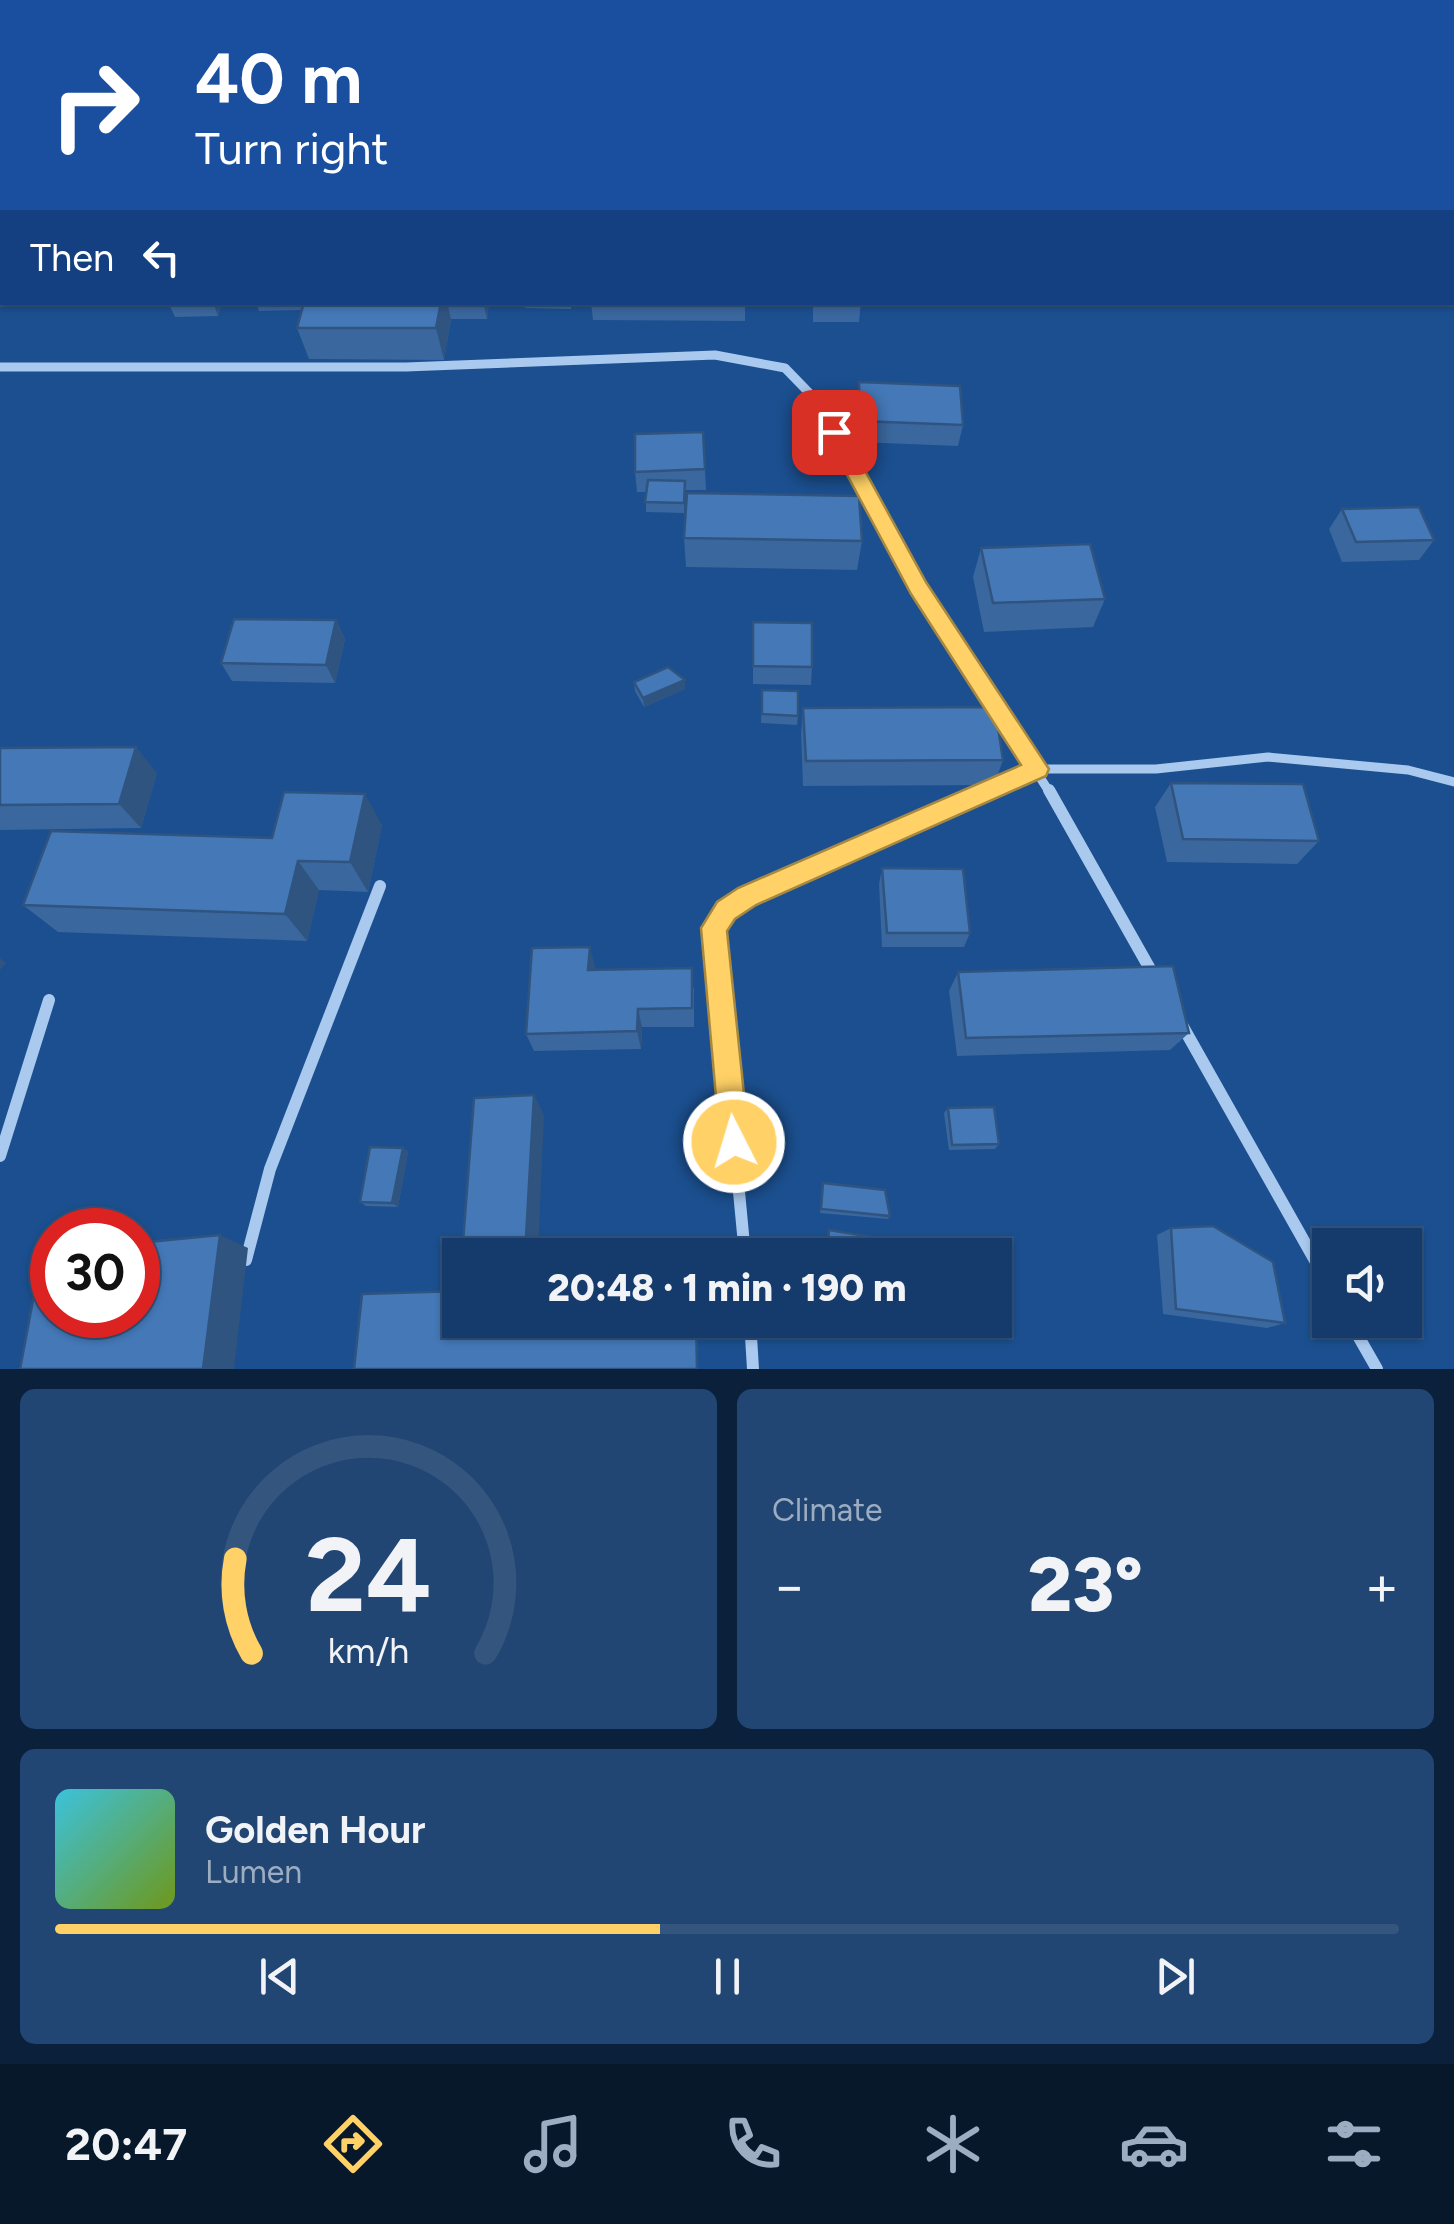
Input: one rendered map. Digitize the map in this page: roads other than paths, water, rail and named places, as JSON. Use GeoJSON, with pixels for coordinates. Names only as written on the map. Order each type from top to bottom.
{"type":"FeatureCollection","features":[{"type":"Feature","properties":{"kind":"street"},"geometry":{"type":"LineString","coordinates":[[0,366],[406,367],[715,355],[785,368],[818,400],[919,588],[1037,769],[1164,993]]}},
{"type":"Feature","properties":{"kind":"street"},"geometry":{"type":"LineString","coordinates":[[743,1238],[714,928],[726,910],[747,897],[1037,769],[1156,769],[1268,757],[1408,770],[1454,782]]}},
{"type":"Feature","properties":{"kind":"street"},"geometry":{"type":"LineString","coordinates":[[244,1266],[270,1169],[380,886]]}},
{"type":"Feature","properties":{"kind":"street"},"geometry":{"type":"LineString","coordinates":[[0,1156],[49,1000]]}},
{"type":"Feature","properties":{"kind":"street"},"geometry":{"type":"LineString","coordinates":[[1174,1010],[1312,1255]]}},
{"type":"Feature","properties":{"kind":"street"},"geometry":{"type":"LineString","coordinates":[[751,1338],[753,1369]]}},
{"type":"Feature","properties":{"kind":"street"},"geometry":{"type":"LineString","coordinates":[[1359,1338],[1376,1369]]}}]}
